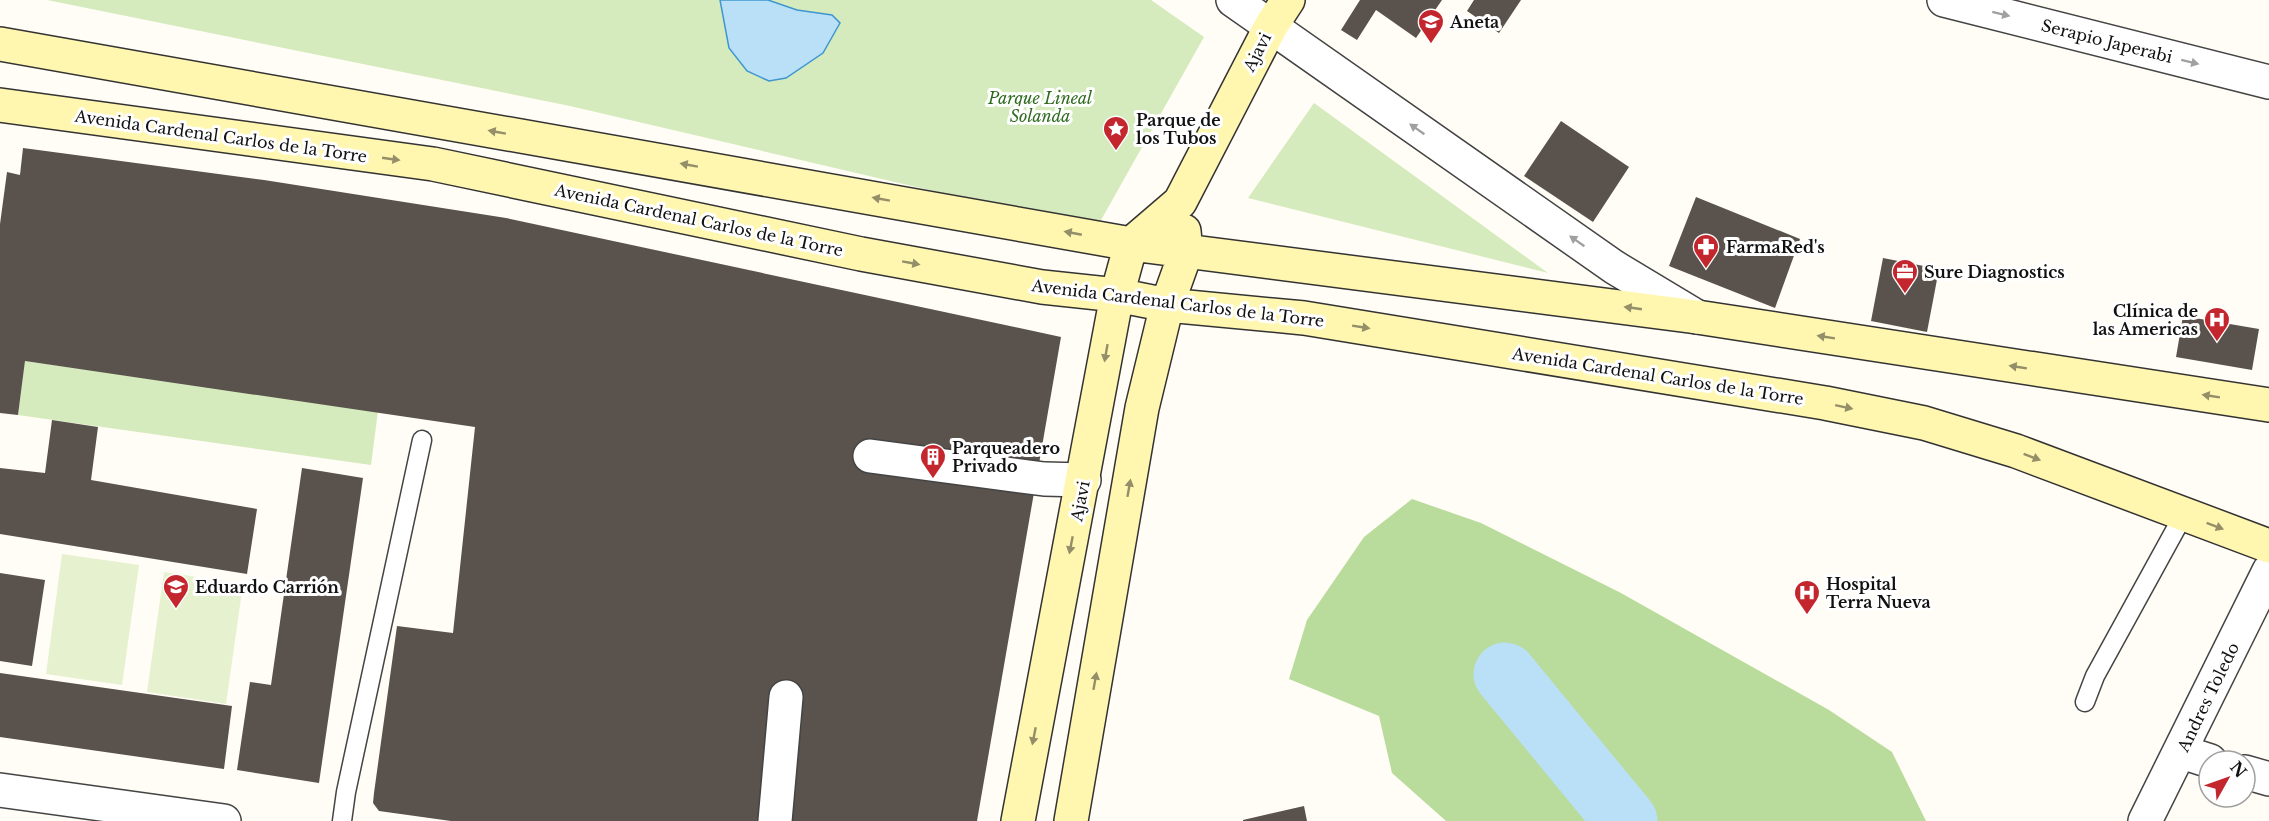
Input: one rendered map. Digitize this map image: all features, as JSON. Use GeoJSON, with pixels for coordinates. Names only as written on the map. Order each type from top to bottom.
{"type":"FeatureCollection","features":[{"type":"Feature","properties":{"kind":"street"},"geometry":{"type":"LineString","coordinates":[[1233,0],[1280,13],[1614,267],[1697,317]]}},
{"type":"Feature","properties":{"kind":"street","name":"Serapio Japerabi"},"geometry":{"type":"LineString","coordinates":[[1944,0],[2269,82]]}},
{"type":"Feature","properties":{"kind":"street","name":"Ajavi"},"geometry":{"type":"LineString","coordinates":[[1017,821],[1084,480],[1116,295],[1131,244],[1180,202],[1280,13]]}},
{"type":"Feature","properties":{"kind":"street"},"geometry":{"type":"LineString","coordinates":[[0,45],[1131,244],[1697,317],[2269,405]]}},
{"type":"Feature","properties":{"kind":"street","name":"Avenida Cardenal Carlos de la Torre"},"geometry":{"type":"LineString","coordinates":[[0,105],[433,165],[861,254],[1042,287],[1116,295],[1167,305],[1304,318],[1825,403],[1923,423],[2016,451],[2269,546]]}},
{"type":"Feature","properties":{"kind":"street"},"geometry":{"type":"LineString","coordinates":[[1071,821],[1143,408],[1167,305],[1186,252],[1180,202]]}},
{"type":"Feature","properties":{"kind":"street"},"geometry":{"type":"LineString","coordinates":[[870,456],[1033,477],[1084,480]]}},
{"type":"Feature","properties":{"kind":"street","name":"Andres Toledo"},"geometry":{"type":"LineString","coordinates":[[2145,821],[2196,756],[2269,571]]}},
{"type":"Feature","properties":{"kind":"street"},"geometry":{"type":"LineString","coordinates":[[776,821],[786,697]]}},
{"type":"Feature","properties":{"kind":"street"},"geometry":{"type":"LineString","coordinates":[[0,790],[224,821]]}},
{"type":"Feature","properties":{"kind":"lane"},"geometry":{"type":"LineString","coordinates":[[342,821],[346,792],[422,440]]}},
{"type":"Feature","properties":{"kind":"lane"},"geometry":{"type":"LineString","coordinates":[[2085,702],[2111,647],[2184,514]]}},
{"type":"Feature","properties":{"kind":"green space","name":"Parque Lineal Solanda"},"geometry":{"type":"Polygon","coordinates":[[[47,0],[1151,0],[1204,37],[1096,229],[570,106],[47,0]]]}},
{"type":"Feature","properties":{"kind":"green space"},"geometry":{"type":"Polygon","coordinates":[[[1314,103],[1548,273],[1248,198],[1314,103]]]}},
{"type":"Feature","properties":{"kind":"green space"},"geometry":{"type":"Polygon","coordinates":[[[25,361],[378,411],[371,465],[18,415],[25,361]]]}},
{"type":"Feature","properties":{"kind":"green space"},"geometry":{"type":"Polygon","coordinates":[[[1412,499],[1481,523],[1621,593],[1829,710],[1892,752],[1926,821],[1446,821],[1392,773],[1379,716],[1289,679],[1307,620],[1364,537],[1412,499]]]}},
{"type":"Feature","properties":{"kind":"green space"},"geometry":{"type":"Polygon","coordinates":[[[62,554],[139,565],[122,685],[46,674],[62,554]]]}},
{"type":"Feature","properties":{"kind":"green space"},"geometry":{"type":"Polygon","coordinates":[[[164,572],[243,584],[226,704],[147,692],[164,572]]]}},
{"type":"Feature","properties":{"kind":"water"},"geometry":{"type":"Polygon","coordinates":[[[720,0],[768,0],[797,10],[832,15],[840,23],[823,53],[786,78],[769,81],[747,71],[729,48],[720,0]]]}},
{"type":"Feature","properties":{"kind":"building"},"geometry":{"type":"Polygon","coordinates":[[[1360,0],[1442,0],[1416,38],[1376,10],[1357,40],[1341,30],[1360,0]]]}},
{"type":"Feature","properties":{"kind":"building"},"geometry":{"type":"Polygon","coordinates":[[[1474,0],[1521,0],[1499,33],[1467,11],[1474,0]]]}},
{"type":"Feature","properties":{"kind":"building"},"geometry":{"type":"Polygon","coordinates":[[[1561,121],[1629,167],[1593,222],[1524,176],[1561,121]]]}},
{"type":"Feature","properties":{"kind":"building"},"geometry":{"type":"Polygon","coordinates":[[[23,148],[264,180],[506,218],[1061,337],[977,821],[451,821],[379,811],[373,803],[397,626],[453,633],[475,427],[25,361],[18,415],[0,413],[0,224],[7,172],[20,175],[23,148]]]}},
{"type":"Feature","properties":{"kind":"building"},"geometry":{"type":"Polygon","coordinates":[[[1696,197],[1800,239],[1775,308],[1669,266],[1696,197]]]}},
{"type":"Feature","properties":{"kind":"building","name":"Sure Diagnostics"},"geometry":{"type":"Polygon","coordinates":[[[1883,258],[1939,269],[1927,332],[1871,321],[1883,258]]]}},
{"type":"Feature","properties":{"kind":"building","name":"Clínica de las Americas"},"geometry":{"type":"Polygon","coordinates":[[[2183,316],[2259,329],[2252,370],[2176,357],[2183,316]]]}},
{"type":"Feature","properties":{"kind":"building"},"geometry":{"type":"Polygon","coordinates":[[[52,420],[98,427],[91,480],[257,509],[247,574],[0,534],[0,468],[45,473],[52,420]]]}},
{"type":"Feature","properties":{"kind":"building"},"geometry":{"type":"Polygon","coordinates":[[[302,468],[363,478],[319,783],[237,770],[250,682],[271,685],[302,468]]]}},
{"type":"Feature","properties":{"kind":"building"},"geometry":{"type":"Polygon","coordinates":[[[0,573],[45,580],[32,666],[0,661],[0,573]]]}},
{"type":"Feature","properties":{"kind":"building"},"geometry":{"type":"Polygon","coordinates":[[[0,673],[232,706],[224,769],[0,737],[0,673]]]}},
{"type":"Feature","properties":{"kind":"building"},"geometry":{"type":"Polygon","coordinates":[[[1304,806],[1307,821],[1243,821],[1243,820],[1304,806]]]}},
{"type":"Feature","properties":{"kind":"waterway"},"geometry":{"type":"LineString","coordinates":[[1505,674],[1626,821]]}},
{"type":"Feature","properties":{"kind":"place","name":"Aneta"},"geometry":{"type":"Point","coordinates":[1431,45]}},
{"type":"Feature","properties":{"kind":"place","name":"Parque de los Tubos"},"geometry":{"type":"Point","coordinates":[1116,152]}},
{"type":"Feature","properties":{"kind":"place","name":"FarmaRed's"},"geometry":{"type":"Point","coordinates":[1706,270]}},
{"type":"Feature","properties":{"kind":"place","name":"Sure Diagnostics"},"geometry":{"type":"Point","coordinates":[1905,295]}},
{"type":"Feature","properties":{"kind":"place","name":"Clínica de las Americas"},"geometry":{"type":"Point","coordinates":[2217,343]}},
{"type":"Feature","properties":{"kind":"place","name":"Parqueadero Privado"},"geometry":{"type":"Point","coordinates":[933,480]}},
{"type":"Feature","properties":{"kind":"place","name":"Eduardo Carrión"},"geometry":{"type":"Point","coordinates":[176,610]}},
{"type":"Feature","properties":{"kind":"place","name":"Hospital Terra Nueva"},"geometry":{"type":"Point","coordinates":[1807,616]}}]}
